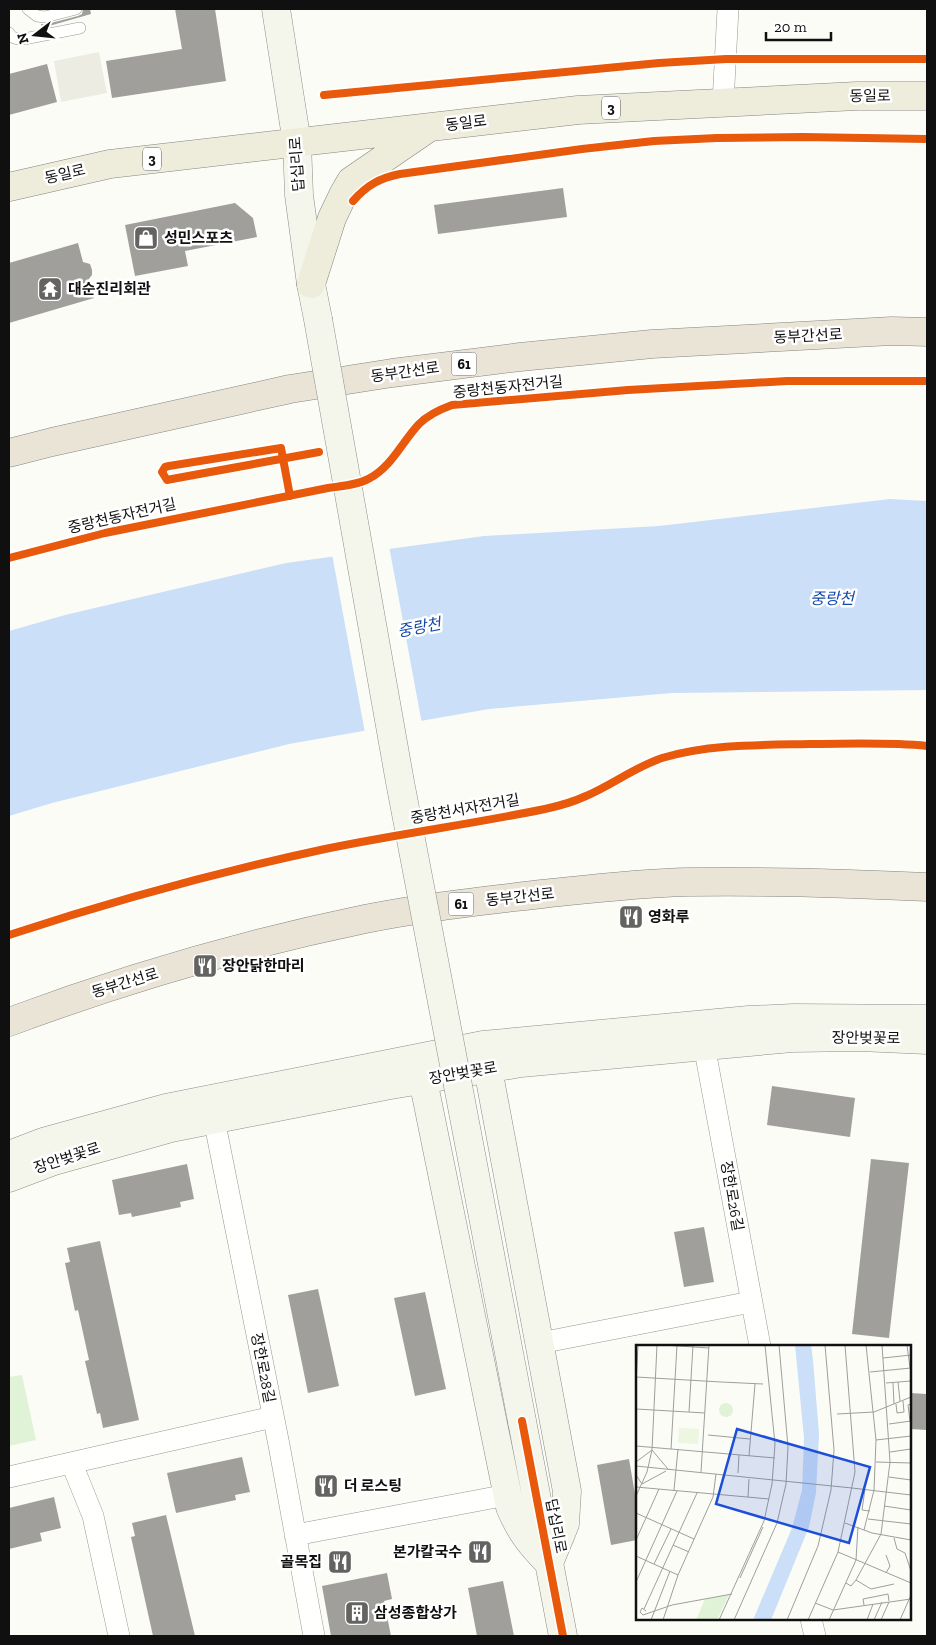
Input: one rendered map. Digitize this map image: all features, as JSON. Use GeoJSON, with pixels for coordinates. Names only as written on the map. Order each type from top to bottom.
{"type":"FeatureCollection","features":[{"type":"Feature","properties":{"kind":"highway","name":"동부간선로"},"geometry":{"type":"LineString","coordinates":[[9,453],[290,389],[392,373],[520,357],[652,344],[892,331],[927,332]]}},
{"type":"Feature","properties":{"kind":"highway","name":"동부간선로"},"geometry":{"type":"LineString","coordinates":[[9,1022],[135,979],[265,942],[367,919],[476,901],[686,882],[822,882],[927,887]]}},
{"type":"Feature","properties":{"kind":"main road","name":"답십리로"},"geometry":{"type":"LineString","coordinates":[[276,9],[297,143],[299,195],[311,284],[400,782],[563,1636]]}},
{"type":"Feature","properties":{"kind":"main road","name":"동일로"},"geometry":{"type":"LineString","coordinates":[[9,186],[110,164],[578,110],[857,96],[927,96]]}},
{"type":"Feature","properties":{"kind":"main road"},"geometry":{"type":"LineString","coordinates":[[311,284],[332,218],[342,195],[351,181],[429,128]]}},
{"type":"Feature","properties":{"kind":"main road","name":"장안벚꽃로"},"geometry":{"type":"LineString","coordinates":[[9,1178],[54,1161],[212,1109],[483,1045],[749,1020],[813,1018],[927,1019]]}},
{"type":"Feature","properties":{"kind":"main road","name":"장안벚꽃로"},"geometry":{"type":"LineString","coordinates":[[9,1155],[43,1142],[166,1108],[212,1109],[423,1080],[521,1063],[792,1038],[860,1037],[927,1040]]}},
{"type":"Feature","properties":{"kind":"main road"},"geometry":{"type":"LineString","coordinates":[[423,1080],[507,1494],[513,1513],[530,1544],[549,1563],[565,1524],[567,1492],[488,1069]]}},
{"type":"Feature","properties":{"kind":"street"},"geometry":{"type":"LineString","coordinates":[[723,103],[728,9]]}},
{"type":"Feature","properties":{"kind":"street","name":"장한로26길"},"geometry":{"type":"LineString","coordinates":[[704,1045],[760,1345]]}},
{"type":"Feature","properties":{"kind":"street","name":"장한로28길"},"geometry":{"type":"LineString","coordinates":[[212,1109],[314,1636]]}},
{"type":"Feature","properties":{"kind":"street"},"geometry":{"type":"LineString","coordinates":[[540,1343],[752,1302]]}},
{"type":"Feature","properties":{"kind":"street"},"geometry":{"type":"LineString","coordinates":[[9,1477],[273,1417]]}},
{"type":"Feature","properties":{"kind":"street"},"geometry":{"type":"LineString","coordinates":[[72,1464],[93,1516],[118,1636]]}},
{"type":"Feature","properties":{"kind":"street"},"geometry":{"type":"LineString","coordinates":[[295,1535],[507,1494]]}},
{"type":"Feature","properties":{"kind":"street"},"geometry":{"type":"LineString","coordinates":[[811,1620],[814,1636]]}},
{"type":"Feature","properties":{"kind":"lane"},"geometry":{"type":"LineString","coordinates":[[28,9],[41,18],[76,9]]}},
{"type":"Feature","properties":{"kind":"lane"},"geometry":{"type":"LineString","coordinates":[[9,33],[16,39],[24,39],[80,28]]}},
{"type":"Feature","properties":{"kind":"green space"},"geometry":{"type":"Polygon","coordinates":[[[22,1375],[36,1440],[9,1446],[9,1377],[22,1375]]]}},
{"type":"Feature","properties":{"kind":"shaded area"},"geometry":{"type":"Polygon","coordinates":[[[99,52],[107,93],[61,102],[54,61],[99,52]]]}},
{"type":"Feature","properties":{"kind":"water","name":"중랑천"},"geometry":{"type":"Polygon","coordinates":[[[890,499],[927,501],[927,690],[672,693],[489,709],[289,744],[52,803],[9,816],[9,631],[65,615],[286,563],[484,536],[659,526],[890,499]]]}},
{"type":"Feature","properties":{"kind":"pier"},"geometry":{"type":"Polygon","coordinates":[[[389,546],[422,724],[365,733],[332,554],[389,546]]]}},
{"type":"Feature","properties":{"kind":"building"},"geometry":{"type":"Polygon","coordinates":[[[83,9],[90,9],[91,14],[42,28],[41,24],[78,16],[82,14],[83,9]]]}},
{"type":"Feature","properties":{"kind":"building"},"geometry":{"type":"Polygon","coordinates":[[[175,9],[215,9],[226,81],[112,98],[106,61],[182,49],[175,9]]]}},
{"type":"Feature","properties":{"kind":"building"},"geometry":{"type":"Polygon","coordinates":[[[47,64],[57,102],[9,115],[9,74],[47,64]]]}},
{"type":"Feature","properties":{"kind":"building"},"geometry":{"type":"Polygon","coordinates":[[[563,188],[567,217],[438,234],[434,205],[563,188]]]}},
{"type":"Feature","properties":{"kind":"building"},"geometry":{"type":"Polygon","coordinates":[[[235,203],[253,218],[257,237],[185,251],[188,266],[135,276],[125,225],[235,203]]]}},
{"type":"Feature","properties":{"kind":"building","name":"대순진리회관"},"geometry":{"type":"Polygon","coordinates":[[[78,243],[83,262],[90,264],[92,270],[92,275],[88,280],[94,298],[9,323],[9,263],[78,243]]]}},
{"type":"Feature","properties":{"kind":"building"},"geometry":{"type":"Polygon","coordinates":[[[772,1086],[855,1098],[850,1137],[767,1125],[772,1086]]]}},
{"type":"Feature","properties":{"kind":"building"},"geometry":{"type":"Polygon","coordinates":[[[871,1159],[909,1163],[889,1338],[852,1334],[871,1159]]]}},
{"type":"Feature","properties":{"kind":"building"},"geometry":{"type":"Polygon","coordinates":[[[187,1164],[194,1199],[180,1202],[181,1207],[132,1217],[131,1213],[119,1215],[112,1180],[187,1164]]]}},
{"type":"Feature","properties":{"kind":"building"},"geometry":{"type":"Polygon","coordinates":[[[704,1227],[714,1282],[684,1287],[674,1232],[704,1227]]]}},
{"type":"Feature","properties":{"kind":"building"},"geometry":{"type":"Polygon","coordinates":[[[100,1241],[139,1420],[103,1428],[100,1413],[97,1414],[85,1361],[89,1360],[78,1310],[75,1311],[65,1263],[70,1262],[67,1248],[100,1241]]]}},
{"type":"Feature","properties":{"kind":"building"},"geometry":{"type":"Polygon","coordinates":[[[318,1289],[339,1386],[308,1393],[288,1295],[318,1289]]]}},
{"type":"Feature","properties":{"kind":"building"},"geometry":{"type":"Polygon","coordinates":[[[425,1292],[446,1389],[415,1396],[394,1298],[425,1292]]]}},
{"type":"Feature","properties":{"kind":"building"},"geometry":{"type":"Polygon","coordinates":[[[911,1393],[927,1394],[927,1430],[911,1429],[911,1393]]]}},
{"type":"Feature","properties":{"kind":"building"},"geometry":{"type":"Polygon","coordinates":[[[242,1457],[250,1492],[235,1495],[236,1500],[176,1513],[167,1473],[242,1457]]]}},
{"type":"Feature","properties":{"kind":"building"},"geometry":{"type":"Polygon","coordinates":[[[629,1459],[636,1500],[636,1540],[611,1545],[597,1465],[629,1459]]]}},
{"type":"Feature","properties":{"kind":"building"},"geometry":{"type":"Polygon","coordinates":[[[54,1497],[61,1528],[40,1533],[42,1541],[9,1549],[9,1508],[54,1497]]]}},
{"type":"Feature","properties":{"kind":"building"},"geometry":{"type":"Polygon","coordinates":[[[166,1515],[195,1636],[153,1636],[131,1537],[135,1536],[132,1523],[166,1515]]]}},
{"type":"Feature","properties":{"kind":"building","name":"삼성종합상가"},"geometry":{"type":"Polygon","coordinates":[[[387,1573],[392,1599],[384,1601],[391,1636],[331,1636],[322,1586],[387,1573]]]}},
{"type":"Feature","properties":{"kind":"building"},"geometry":{"type":"Polygon","coordinates":[[[503,1581],[514,1636],[477,1636],[468,1588],[503,1581]]]}},
{"type":"Feature","properties":{"kind":"cycle path"},"geometry":{"type":"LineString","coordinates":[[324,95],[659,63],[726,59],[927,59]]}},
{"type":"Feature","properties":{"kind":"cycle path"},"geometry":{"type":"LineString","coordinates":[[353,201],[374,183],[400,174],[654,141],[803,137],[927,139]]}},
{"type":"Feature","properties":{"kind":"cycle path","name":"중랑천동자전거길"},"geometry":{"type":"LineString","coordinates":[[9,558],[105,533],[360,482],[370,478],[385,467],[423,421],[452,405],[628,390],[787,381],[927,381]]}},
{"type":"Feature","properties":{"kind":"cycle path"},"geometry":{"type":"LineString","coordinates":[[290,496],[281,448],[169,466],[165,467],[162,472],[167,480],[172,479],[319,452]]}},
{"type":"Feature","properties":{"kind":"cycle path","name":"중랑천서자전거길"},"geometry":{"type":"LineString","coordinates":[[9,935],[87,910],[245,867],[325,849],[561,805],[596,792],[652,762],[680,753],[753,745],[898,744],[927,746]]}},
{"type":"Feature","properties":{"kind":"cycle path"},"geometry":{"type":"LineString","coordinates":[[522,1421],[563,1636]]}},
{"type":"Feature","properties":{"kind":"place","name":"성민스포츠"},"geometry":{"type":"Point","coordinates":[146,238]}},
{"type":"Feature","properties":{"kind":"place","name":"대순진리회관"},"geometry":{"type":"Point","coordinates":[50,289]}},
{"type":"Feature","properties":{"kind":"place","name":"영화루"},"geometry":{"type":"Point","coordinates":[631,917]}},
{"type":"Feature","properties":{"kind":"place","name":"장안닭한마리"},"geometry":{"type":"Point","coordinates":[205,966]}},
{"type":"Feature","properties":{"kind":"place","name":"더 로스팅"},"geometry":{"type":"Point","coordinates":[326,1486]}},
{"type":"Feature","properties":{"kind":"place","name":"본가칼국수"},"geometry":{"type":"Point","coordinates":[480,1552]}},
{"type":"Feature","properties":{"kind":"place","name":"골목집"},"geometry":{"type":"Point","coordinates":[340,1562]}},
{"type":"Feature","properties":{"kind":"place","name":"삼성종합상가"},"geometry":{"type":"Point","coordinates":[357,1613]}}]}
